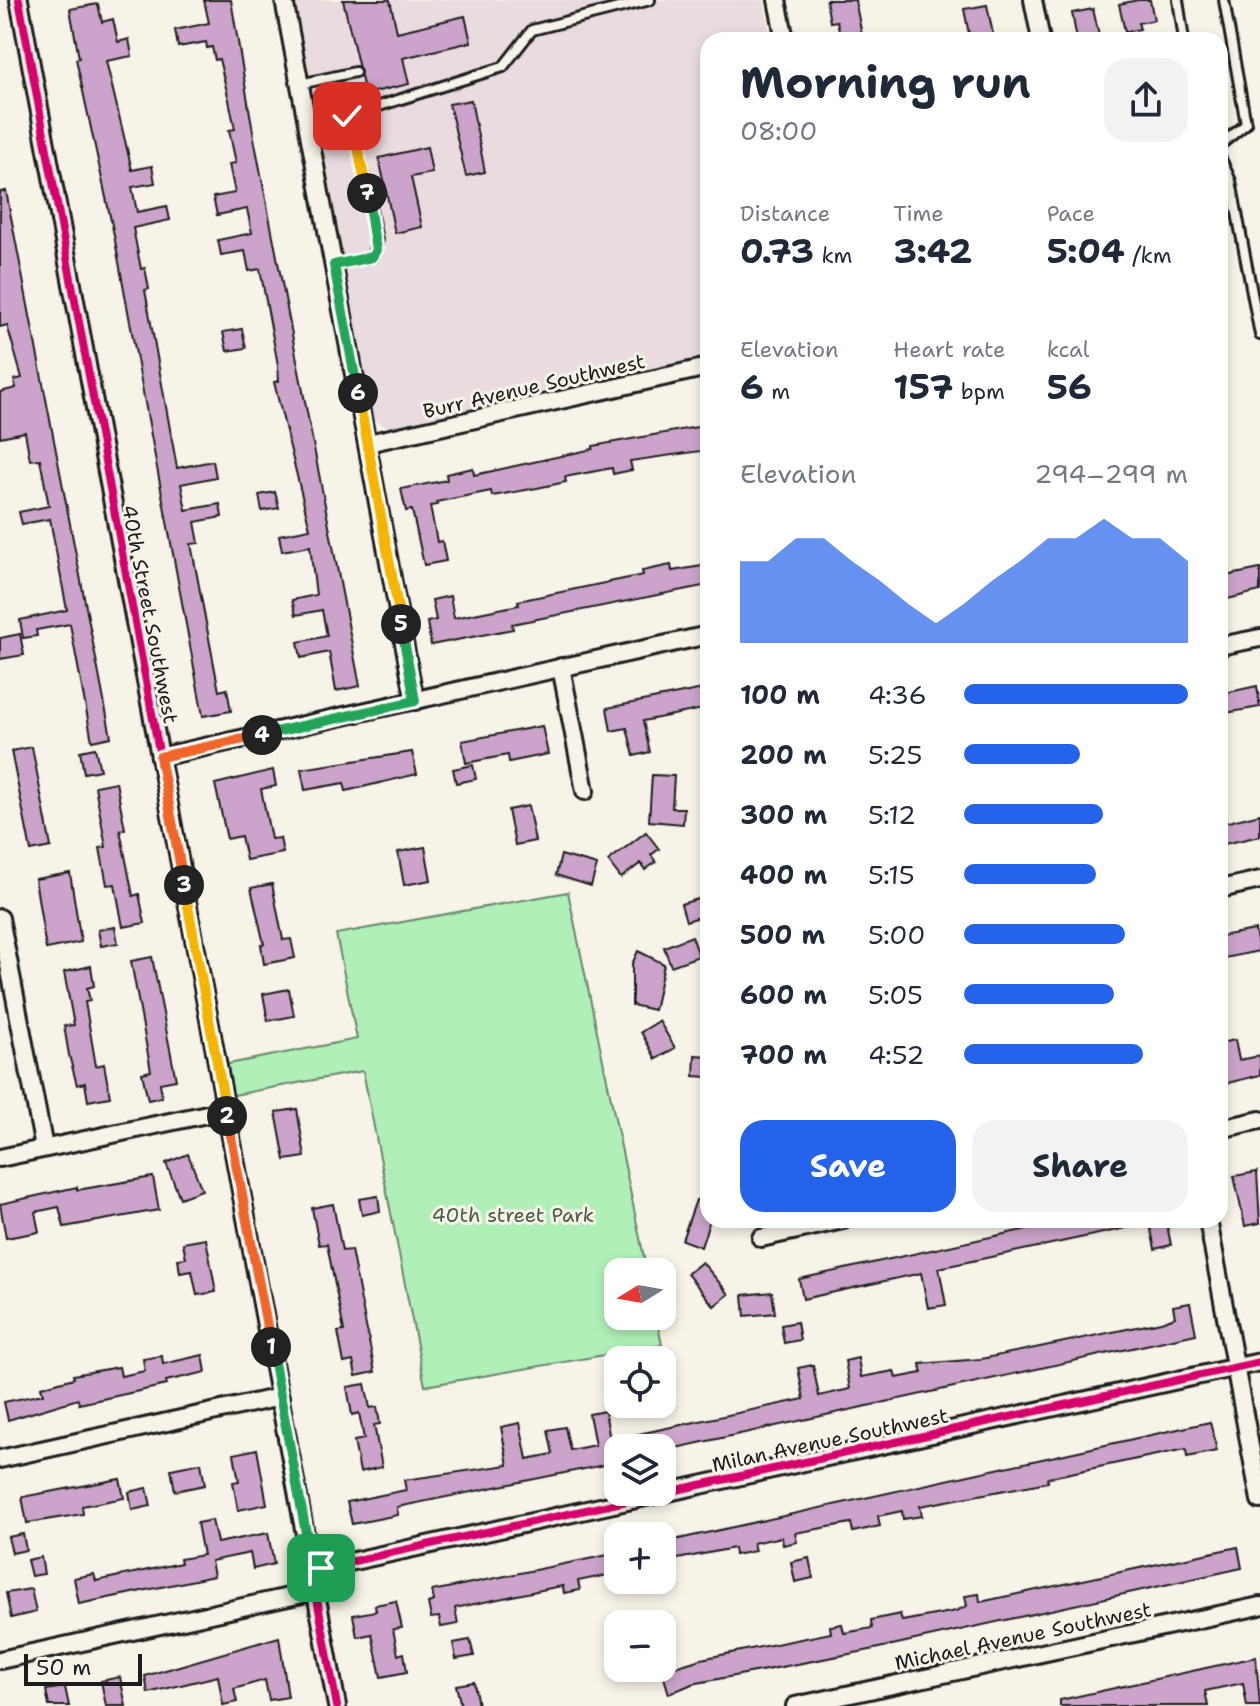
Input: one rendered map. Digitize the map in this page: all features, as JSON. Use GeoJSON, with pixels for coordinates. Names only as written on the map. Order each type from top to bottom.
{"type":"FeatureCollection","features":[{"type":"Feature","properties":{"kind":"street","name":"40th Street Southwest"},"geometry":{"type":"LineString","coordinates":[[19,0],[337,1706]]}},
{"type":"Feature","properties":{"kind":"street"},"geometry":{"type":"LineString","coordinates":[[284,0],[415,701]]}},
{"type":"Feature","properties":{"kind":"street"},"geometry":{"type":"LineString","coordinates":[[777,0],[783,32]]}},
{"type":"Feature","properties":{"kind":"street"},"geometry":{"type":"LineString","coordinates":[[1033,0],[1039,32]]}},
{"type":"Feature","properties":{"kind":"street","name":"Burr Avenue Southwest"},"geometry":{"type":"LineString","coordinates":[[368,443],[700,369]]}},
{"type":"Feature","properties":{"kind":"street"},"geometry":{"type":"LineString","coordinates":[[160,757],[700,637]]}},
{"type":"Feature","properties":{"kind":"street"},"geometry":{"type":"LineString","coordinates":[[1228,644],[1260,638]]}},
{"type":"Feature","properties":{"kind":"street"},"geometry":{"type":"LineString","coordinates":[[561,667],[585,791]]}},
{"type":"Feature","properties":{"kind":"street"},"geometry":{"type":"LineString","coordinates":[[1228,887],[1260,880]]}},
{"type":"Feature","properties":{"kind":"street"},"geometry":{"type":"LineString","coordinates":[[0,918],[44,1148]]}},
{"type":"Feature","properties":{"kind":"street"},"geometry":{"type":"LineString","coordinates":[[0,1158],[226,1110]]}},
{"type":"Feature","properties":{"kind":"street"},"geometry":{"type":"LineString","coordinates":[[1228,1127],[1260,1120]]}},
{"type":"Feature","properties":{"kind":"street"},"geometry":{"type":"LineString","coordinates":[[761,1238],[807,1228]]}},
{"type":"Feature","properties":{"kind":"street"},"geometry":{"type":"LineString","coordinates":[[1210,1228],[1260,1500]]}},
{"type":"Feature","properties":{"kind":"street","name":"Milan Avenue Southwest"},"geometry":{"type":"LineString","coordinates":[[313,1570],[1260,1362]]}},
{"type":"Feature","properties":{"kind":"street"},"geometry":{"type":"LineString","coordinates":[[0,1459],[280,1397]]}},
{"type":"Feature","properties":{"kind":"street"},"geometry":{"type":"LineString","coordinates":[[0,1660],[316,1591]]}},
{"type":"Feature","properties":{"kind":"street","name":"Michael Avenue Southwest"},"geometry":{"type":"LineString","coordinates":[[795,1706],[1260,1606]]}},
{"type":"Feature","properties":{"kind":"lane"},"geometry":{"type":"LineString","coordinates":[[307,120],[347,116],[503,67],[532,30],[650,0]]}},
{"type":"Feature","properties":{"kind":"lane"},"geometry":{"type":"LineString","coordinates":[[1178,0],[1183,32]]}},
{"type":"Feature","properties":{"kind":"lane"},"geometry":{"type":"LineString","coordinates":[[1224,0],[1246,124],[1228,139]]}},
{"type":"Feature","properties":{"kind":"lane"},"geometry":{"type":"LineString","coordinates":[[300,84],[355,72]]}},
{"type":"Feature","properties":{"kind":"lane"},"geometry":{"type":"LineString","coordinates":[[334,265],[372,257],[376,250],[354,126],[347,116]]}},
{"type":"Feature","properties":{"kind":"lane"},"geometry":{"type":"LineString","coordinates":[[1228,174],[1260,335]]}},
{"type":"Feature","properties":{"kind":"shaded area"},"geometry":{"type":"Polygon","coordinates":[[[292,0],[764,0],[770,32],[700,32],[700,361],[388,428],[373,419],[292,0]]]}},
{"type":"Feature","properties":{"kind":"green space","name":"40th street Park"},"geometry":{"type":"Polygon","coordinates":[[[568,892],[644,1258],[604,1258],[604,1330],[659,1330],[662,1345],[604,1346],[604,1355],[425,1386],[363,1071],[228,1096],[218,1066],[357,1039],[336,934],[568,892]]]}},
{"type":"Feature","properties":{"kind":"building"},"geometry":{"type":"Polygon","coordinates":[[[204,0],[231,0],[254,138],[360,686],[336,691],[329,652],[301,658],[298,642],[327,636],[322,610],[296,615],[292,600],[316,595],[310,546],[282,551],[279,535],[310,529],[274,382],[279,381],[278,365],[260,269],[249,271],[245,251],[221,255],[218,240],[252,233],[247,209],[217,215],[213,197],[235,193],[229,164],[236,163],[229,130],[235,129],[219,59],[215,60],[212,47],[207,48],[206,42],[178,47],[175,30],[209,23],[204,0]]]}},
{"type":"Feature","properties":{"kind":"building"},"geometry":{"type":"Polygon","coordinates":[[[343,0],[390,0],[397,32],[465,16],[471,42],[403,58],[409,84],[365,94],[343,0]]]}},
{"type":"Feature","properties":{"kind":"building"},"geometry":{"type":"Polygon","coordinates":[[[826,0],[855,0],[861,32],[839,32],[837,21],[830,22],[826,0]]]}},
{"type":"Feature","properties":{"kind":"building"},"geometry":{"type":"Polygon","coordinates":[[[1150,0],[1154,20],[1138,23],[1140,29],[1125,32],[1119,4],[1150,0]]]}},
{"type":"Feature","properties":{"kind":"building"},"geometry":{"type":"Polygon","coordinates":[[[98,4],[102,22],[113,19],[118,42],[129,39],[132,56],[106,61],[132,170],[152,166],[155,183],[132,187],[137,212],[167,206],[170,220],[133,228],[141,269],[145,268],[149,289],[145,290],[177,468],[213,461],[216,477],[181,484],[186,510],[220,504],[222,517],[195,522],[199,543],[191,544],[219,691],[227,689],[231,711],[203,716],[113,230],[76,59],[79,58],[70,9],[98,4]]]}},
{"type":"Feature","properties":{"kind":"building"},"geometry":{"type":"Polygon","coordinates":[[[987,5],[993,32],[969,32],[964,9],[987,5]]]}},
{"type":"Feature","properties":{"kind":"building"},"geometry":{"type":"Polygon","coordinates":[[[1093,9],[1098,32],[1076,32],[1072,13],[1093,9]]]}},
{"type":"Feature","properties":{"kind":"building"},"geometry":{"type":"Polygon","coordinates":[[[471,100],[485,172],[466,176],[449,104],[471,100]]]}},
{"type":"Feature","properties":{"kind":"building"},"geometry":{"type":"Polygon","coordinates":[[[427,147],[432,173],[411,177],[422,227],[395,233],[379,158],[427,147]]]}},
{"type":"Feature","properties":{"kind":"building"},"geometry":{"type":"Polygon","coordinates":[[[6,191],[111,737],[92,741],[70,624],[36,630],[37,636],[23,638],[20,620],[67,610],[50,519],[22,524],[19,512],[49,506],[40,459],[30,460],[25,432],[0,437],[0,392],[16,388],[14,380],[22,378],[7,325],[0,327],[0,192],[6,191]]]}},
{"type":"Feature","properties":{"kind":"building"},"geometry":{"type":"Polygon","coordinates":[[[242,329],[246,348],[227,351],[223,332],[242,329]]]}},
{"type":"Feature","properties":{"kind":"building"},"geometry":{"type":"Polygon","coordinates":[[[700,426],[700,451],[630,461],[632,470],[613,474],[612,468],[565,477],[566,482],[537,488],[492,496],[491,491],[436,502],[437,505],[430,506],[437,542],[442,541],[446,561],[424,565],[412,510],[406,511],[401,489],[447,480],[446,474],[473,468],[474,475],[593,449],[593,446],[700,426]]]}},
{"type":"Feature","properties":{"kind":"building"},"geometry":{"type":"Polygon","coordinates":[[[275,492],[279,508],[262,511],[259,495],[275,492]]]}},
{"type":"Feature","properties":{"kind":"building"},"geometry":{"type":"Polygon","coordinates":[[[671,565],[672,571],[700,566],[700,587],[512,624],[513,629],[431,645],[427,622],[436,620],[432,600],[450,596],[454,618],[643,575],[642,571],[671,565]]]}},
{"type":"Feature","properties":{"kind":"building"},"geometry":{"type":"Polygon","coordinates":[[[1260,569],[1260,591],[1228,599],[1228,575],[1260,569]]]}},
{"type":"Feature","properties":{"kind":"building"},"geometry":{"type":"Polygon","coordinates":[[[20,634],[24,655],[0,659],[0,638],[20,634]]]}},
{"type":"Feature","properties":{"kind":"building"},"geometry":{"type":"Polygon","coordinates":[[[1257,686],[1260,707],[1228,713],[1228,692],[1257,686]]]}},
{"type":"Feature","properties":{"kind":"building"},"geometry":{"type":"Polygon","coordinates":[[[700,690],[700,710],[643,721],[650,752],[634,756],[627,728],[611,731],[607,708],[700,690]]]}},
{"type":"Feature","properties":{"kind":"building"},"geometry":{"type":"Polygon","coordinates":[[[542,726],[548,754],[509,762],[508,755],[466,763],[462,741],[542,726]]]}},
{"type":"Feature","properties":{"kind":"building"},"geometry":{"type":"Polygon","coordinates":[[[32,747],[51,847],[31,851],[11,751],[32,747]]]}},
{"type":"Feature","properties":{"kind":"building"},"geometry":{"type":"Polygon","coordinates":[[[95,748],[100,770],[84,773],[80,751],[95,748]]]}},
{"type":"Feature","properties":{"kind":"building"},"geometry":{"type":"Polygon","coordinates":[[[412,752],[417,774],[346,791],[344,783],[305,790],[301,769],[412,752]]]}},
{"type":"Feature","properties":{"kind":"building"},"geometry":{"type":"Polygon","coordinates":[[[473,765],[476,779],[456,783],[453,769],[473,765]]]}},
{"type":"Feature","properties":{"kind":"building"},"geometry":{"type":"Polygon","coordinates":[[[273,770],[276,786],[261,789],[271,839],[280,838],[283,853],[246,860],[241,836],[227,839],[215,784],[273,770]]]}},
{"type":"Feature","properties":{"kind":"building"},"geometry":{"type":"Polygon","coordinates":[[[652,775],[674,776],[672,808],[684,808],[683,824],[649,821],[652,775]]]}},
{"type":"Feature","properties":{"kind":"building"},"geometry":{"type":"Polygon","coordinates":[[[116,782],[125,829],[120,830],[133,896],[139,894],[145,923],[123,927],[115,884],[107,885],[100,848],[106,847],[95,786],[116,782]]]}},
{"type":"Feature","properties":{"kind":"building"},"geometry":{"type":"Polygon","coordinates":[[[528,806],[535,841],[515,845],[508,810],[528,806]]]}},
{"type":"Feature","properties":{"kind":"building"},"geometry":{"type":"Polygon","coordinates":[[[1260,814],[1260,836],[1228,843],[1228,822],[1260,814]]]}},
{"type":"Feature","properties":{"kind":"building"},"geometry":{"type":"Polygon","coordinates":[[[646,832],[659,849],[651,855],[656,862],[645,870],[641,863],[621,878],[608,861],[646,832]]]}},
{"type":"Feature","properties":{"kind":"building"},"geometry":{"type":"Polygon","coordinates":[[[425,847],[431,880],[404,885],[398,852],[425,847]]]}},
{"type":"Feature","properties":{"kind":"building"},"geometry":{"type":"Polygon","coordinates":[[[561,855],[597,865],[591,886],[556,875],[561,855]]]}},
{"type":"Feature","properties":{"kind":"building"},"geometry":{"type":"Polygon","coordinates":[[[70,873],[81,942],[46,949],[35,879],[70,873]]]}},
{"type":"Feature","properties":{"kind":"building"},"geometry":{"type":"Polygon","coordinates":[[[272,884],[283,940],[291,939],[295,958],[264,964],[261,945],[264,944],[251,888],[272,884]]]}},
{"type":"Feature","properties":{"kind":"building"},"geometry":{"type":"Polygon","coordinates":[[[698,899],[700,917],[686,921],[681,904],[698,899]]]}},
{"type":"Feature","properties":{"kind":"building"},"geometry":{"type":"Polygon","coordinates":[[[115,927],[118,943],[101,946],[98,930],[115,927]]]}},
{"type":"Feature","properties":{"kind":"building"},"geometry":{"type":"Polygon","coordinates":[[[1255,930],[1259,951],[1228,957],[1228,935],[1255,930]]]}},
{"type":"Feature","properties":{"kind":"building"},"geometry":{"type":"Polygon","coordinates":[[[692,936],[699,956],[671,966],[664,947],[692,936]]]}},
{"type":"Feature","properties":{"kind":"building"},"geometry":{"type":"Polygon","coordinates":[[[638,951],[664,964],[654,1010],[632,1005],[632,964],[638,951]]]}},
{"type":"Feature","properties":{"kind":"building"},"geometry":{"type":"Polygon","coordinates":[[[152,957],[176,1080],[160,1083],[162,1097],[148,1100],[142,1073],[151,1071],[131,961],[152,957]]]}},
{"type":"Feature","properties":{"kind":"building"},"geometry":{"type":"Polygon","coordinates":[[[91,966],[94,986],[87,988],[90,1001],[85,1002],[96,1066],[104,1064],[110,1097],[88,1101],[85,1083],[77,1085],[69,1055],[64,1026],[74,1025],[64,972],[91,966]]]}},
{"type":"Feature","properties":{"kind":"building"},"geometry":{"type":"Polygon","coordinates":[[[289,989],[294,1016],[268,1021],[263,994],[289,989]]]}},
{"type":"Feature","properties":{"kind":"building"},"geometry":{"type":"Polygon","coordinates":[[[659,1021],[675,1048],[656,1059],[641,1032],[659,1021]]]}},
{"type":"Feature","properties":{"kind":"building"},"geometry":{"type":"Polygon","coordinates":[[[1235,1040],[1239,1060],[1260,1056],[1260,1075],[1228,1083],[1228,1041],[1235,1040]]]}},
{"type":"Feature","properties":{"kind":"building"},"geometry":{"type":"Polygon","coordinates":[[[695,1055],[700,1055],[700,1076],[694,1076],[695,1055]]]}},
{"type":"Feature","properties":{"kind":"building"},"geometry":{"type":"Polygon","coordinates":[[[297,1109],[305,1157],[285,1160],[276,1112],[297,1109]]]}},
{"type":"Feature","properties":{"kind":"building"},"geometry":{"type":"Polygon","coordinates":[[[188,1154],[202,1190],[180,1198],[166,1163],[188,1154]]]}},
{"type":"Feature","properties":{"kind":"building"},"geometry":{"type":"Polygon","coordinates":[[[1257,1172],[1260,1223],[1245,1226],[1234,1176],[1257,1172]]]}},
{"type":"Feature","properties":{"kind":"building"},"geometry":{"type":"Polygon","coordinates":[[[153,1177],[159,1210],[64,1227],[59,1207],[35,1212],[39,1232],[6,1238],[0,1204],[77,1187],[77,1190],[153,1177]]]}},
{"type":"Feature","properties":{"kind":"building"},"geometry":{"type":"Polygon","coordinates":[[[378,1196],[380,1211],[362,1215],[359,1199],[378,1196]]]}},
{"type":"Feature","properties":{"kind":"building"},"geometry":{"type":"Polygon","coordinates":[[[696,1200],[700,1201],[700,1228],[707,1228],[701,1247],[682,1240],[696,1200]]]}},
{"type":"Feature","properties":{"kind":"building"},"geometry":{"type":"Polygon","coordinates":[[[333,1204],[342,1251],[351,1250],[375,1372],[356,1376],[353,1361],[344,1363],[338,1332],[344,1331],[327,1244],[319,1245],[312,1208],[333,1204]]]}},
{"type":"Feature","properties":{"kind":"building"},"geometry":{"type":"Polygon","coordinates":[[[1032,1228],[1127,1228],[939,1268],[946,1305],[928,1308],[921,1273],[803,1299],[799,1279],[1032,1228]]]}},
{"type":"Feature","properties":{"kind":"building"},"geometry":{"type":"Polygon","coordinates":[[[1151,1228],[1168,1228],[1171,1245],[1155,1249],[1151,1228]]]}},
{"type":"Feature","properties":{"kind":"building"},"geometry":{"type":"Polygon","coordinates":[[[206,1239],[216,1292],[197,1295],[192,1271],[180,1273],[178,1259],[186,1258],[183,1243],[206,1239]]]}},
{"type":"Feature","properties":{"kind":"building"},"geometry":{"type":"Polygon","coordinates":[[[702,1262],[729,1294],[714,1306],[687,1274],[702,1262]]]}},
{"type":"Feature","properties":{"kind":"building"},"geometry":{"type":"Polygon","coordinates":[[[772,1292],[775,1313],[745,1316],[743,1295],[772,1292]]]}},
{"type":"Feature","properties":{"kind":"building"},"geometry":{"type":"Polygon","coordinates":[[[1190,1303],[1196,1334],[676,1448],[676,1434],[638,1434],[804,1399],[798,1368],[813,1365],[819,1396],[850,1389],[845,1361],[858,1358],[861,1377],[894,1371],[896,1378],[922,1373],[920,1364],[981,1359],[1161,1322],[1175,1317],[1173,1306],[1190,1303]]]}},
{"type":"Feature","properties":{"kind":"building"},"geometry":{"type":"Polygon","coordinates":[[[797,1322],[800,1340],[784,1343],[781,1325],[797,1322]]]}},
{"type":"Feature","properties":{"kind":"building"},"geometry":{"type":"Polygon","coordinates":[[[203,1355],[206,1372],[166,1381],[167,1385],[79,1404],[78,1399],[8,1420],[4,1402],[43,1394],[41,1387],[74,1378],[73,1375],[119,1367],[121,1376],[145,1371],[143,1359],[162,1356],[163,1364],[203,1355]]]}},
{"type":"Feature","properties":{"kind":"building"},"geometry":{"type":"Polygon","coordinates":[[[365,1384],[370,1408],[377,1407],[380,1424],[374,1425],[382,1467],[360,1472],[354,1441],[364,1439],[359,1413],[352,1415],[347,1387],[365,1384]]]}},
{"type":"Feature","properties":{"kind":"building"},"geometry":{"type":"Polygon","coordinates":[[[604,1411],[609,1434],[604,1434],[604,1465],[397,1507],[398,1515],[352,1524],[347,1502],[406,1490],[404,1480],[508,1465],[501,1427],[520,1423],[527,1459],[553,1454],[548,1430],[565,1427],[570,1450],[595,1445],[589,1414],[604,1411]]]}},
{"type":"Feature","properties":{"kind":"building"},"geometry":{"type":"Polygon","coordinates":[[[1210,1422],[1217,1451],[1187,1457],[1186,1449],[1047,1478],[1048,1482],[920,1506],[922,1516],[903,1519],[902,1511],[878,1516],[880,1526],[853,1532],[851,1523],[795,1533],[797,1542],[783,1545],[782,1537],[753,1543],[755,1551],[735,1555],[734,1548],[676,1559],[676,1540],[1210,1422]]]}},
{"type":"Feature","properties":{"kind":"building"},"geometry":{"type":"Polygon","coordinates":[[[257,1449],[267,1504],[238,1510],[233,1482],[239,1481],[234,1454],[257,1449]]]}},
{"type":"Feature","properties":{"kind":"building"},"geometry":{"type":"Polygon","coordinates":[[[201,1463],[205,1485],[175,1491],[171,1469],[201,1463]]]}},
{"type":"Feature","properties":{"kind":"building"},"geometry":{"type":"Polygon","coordinates":[[[120,1479],[124,1498],[82,1506],[83,1514],[27,1523],[22,1497],[120,1479]]]}},
{"type":"Feature","properties":{"kind":"building"},"geometry":{"type":"Polygon","coordinates":[[[147,1488],[151,1506],[132,1510],[129,1492],[147,1488]]]}},
{"type":"Feature","properties":{"kind":"building"},"geometry":{"type":"Polygon","coordinates":[[[212,1520],[217,1543],[268,1533],[274,1564],[253,1569],[250,1553],[211,1561],[214,1576],[79,1604],[74,1578],[94,1574],[96,1581],[181,1563],[180,1559],[203,1555],[197,1523],[212,1520]]]}},
{"type":"Feature","properties":{"kind":"building"},"geometry":{"type":"Polygon","coordinates":[[[23,1534],[26,1550],[12,1553],[8,1537],[23,1534]]]}},
{"type":"Feature","properties":{"kind":"building"},"geometry":{"type":"Polygon","coordinates":[[[1238,1547],[1242,1568],[865,1651],[692,1684],[669,1694],[665,1682],[676,1682],[676,1667],[831,1633],[830,1626],[842,1624],[844,1633],[872,1628],[871,1620],[900,1614],[902,1621],[956,1611],[967,1606],[965,1596],[979,1594],[980,1602],[1238,1547]]]}},
{"type":"Feature","properties":{"kind":"building"},"geometry":{"type":"Polygon","coordinates":[[[604,1556],[604,1576],[578,1581],[580,1590],[564,1593],[563,1586],[556,1587],[455,1608],[458,1624],[441,1627],[439,1617],[431,1618],[428,1603],[434,1601],[432,1591],[604,1556]]]}},
{"type":"Feature","properties":{"kind":"building"},"geometry":{"type":"Polygon","coordinates":[[[41,1557],[44,1574],[31,1576],[27,1560],[41,1557]]]}},
{"type":"Feature","properties":{"kind":"building"},"geometry":{"type":"Polygon","coordinates":[[[809,1558],[813,1578],[795,1582],[791,1562],[809,1558]]]}},
{"type":"Feature","properties":{"kind":"building"},"geometry":{"type":"Polygon","coordinates":[[[31,1589],[36,1612],[11,1618],[6,1593],[31,1589]]]}},
{"type":"Feature","properties":{"kind":"building"},"geometry":{"type":"Polygon","coordinates":[[[396,1601],[402,1628],[393,1629],[398,1655],[404,1653],[407,1672],[381,1677],[372,1634],[357,1637],[353,1615],[376,1611],[375,1605],[396,1601]]]}},
{"type":"Feature","properties":{"kind":"building"},"geometry":{"type":"Polygon","coordinates":[[[279,1637],[288,1697],[269,1700],[265,1680],[234,1689],[237,1702],[223,1705],[218,1676],[148,1693],[145,1676],[279,1637]]]}},
{"type":"Feature","properties":{"kind":"building"},"geometry":{"type":"Polygon","coordinates":[[[470,1640],[474,1656],[456,1659],[453,1643],[470,1640]]]}},
{"type":"Feature","properties":{"kind":"building"},"geometry":{"type":"Polygon","coordinates":[[[1256,1657],[1260,1706],[1247,1706],[1243,1683],[1205,1691],[1208,1706],[1060,1706],[1060,1700],[1256,1657]]]}},
{"type":"Feature","properties":{"kind":"building"},"geometry":{"type":"Polygon","coordinates":[[[120,1677],[126,1706],[106,1706],[101,1681],[120,1677]]]}},
{"type":"Feature","properties":{"kind":"building"},"geometry":{"type":"Polygon","coordinates":[[[474,1682],[478,1706],[461,1706],[456,1685],[474,1682]]]}},
{"type":"Feature","properties":{"kind":"building"},"geometry":{"type":"Polygon","coordinates":[[[65,1687],[69,1706],[49,1706],[46,1690],[65,1687]]]}},
{"type":"Feature","properties":{"kind":"cycle path"},"geometry":{"type":"LineString","coordinates":[[19,0],[337,1706]]}},
{"type":"Feature","properties":{"kind":"cycle path"},"geometry":{"type":"LineString","coordinates":[[313,1570],[1260,1362]]}},
{"type":"Feature","properties":{"kind":"route"},"geometry":{"type":"LineString","coordinates":[[321,1568],[313,1570],[160,757],[415,701],[334,265],[372,257],[377,240],[354,126],[347,116]]}}]}
